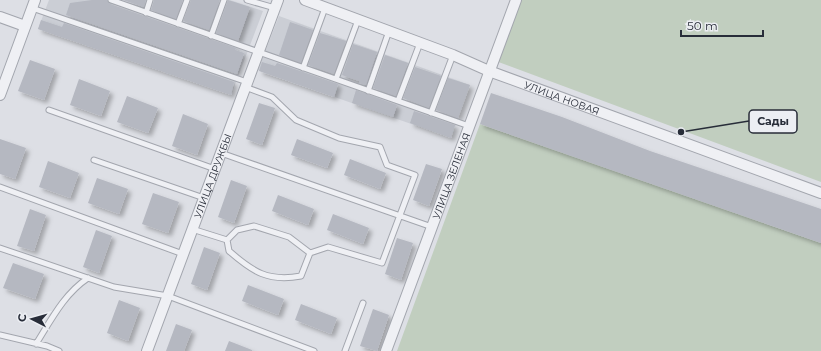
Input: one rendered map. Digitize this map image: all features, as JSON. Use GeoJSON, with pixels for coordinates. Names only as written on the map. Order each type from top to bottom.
{"type":"FeatureCollection","features":[{"type":"Feature","properties":{"kind":"street","name":"УЛИЦА НОВАЯ"},"geometry":{"type":"LineString","coordinates":[[305,0],[453,55],[489,71],[821,193]]}},
{"type":"Feature","properties":{"kind":"street","name":"УЛИЦА ЗЕЛЕНАЯ"},"geometry":{"type":"LineString","coordinates":[[386,351],[516,0]]}},
{"type":"Feature","properties":{"kind":"street"},"geometry":{"type":"LineString","coordinates":[[0,95],[33,4]]}},
{"type":"Feature","properties":{"kind":"street","name":"УЛИЦА ДРУЖБЫ"},"geometry":{"type":"LineString","coordinates":[[147,351],[276,4]]}},
{"type":"Feature","properties":{"kind":"street"},"geometry":{"type":"LineString","coordinates":[[0,17],[25,26]]}},
{"type":"Feature","properties":{"kind":"lane"},"geometry":{"type":"LineString","coordinates":[[111,0],[469,126]]}},
{"type":"Feature","properties":{"kind":"lane"},"geometry":{"type":"LineString","coordinates":[[146,13],[150,0]]}},
{"type":"Feature","properties":{"kind":"lane"},"geometry":{"type":"LineString","coordinates":[[178,24],[187,0]]}},
{"type":"Feature","properties":{"kind":"lane"},"geometry":{"type":"LineString","coordinates":[[211,36],[224,0]]}},
{"type":"Feature","properties":{"kind":"lane"},"geometry":{"type":"LineString","coordinates":[[247,0],[276,4]]}},
{"type":"Feature","properties":{"kind":"lane"},"geometry":{"type":"LineString","coordinates":[[33,4],[246,85],[272,97],[296,120],[339,138],[380,147],[386,165],[415,175],[382,263],[328,247],[310,253]]}},
{"type":"Feature","properties":{"kind":"lane"},"geometry":{"type":"LineString","coordinates":[[303,68],[326,8]]}},
{"type":"Feature","properties":{"kind":"lane"},"geometry":{"type":"LineString","coordinates":[[336,80],[358,20]]}},
{"type":"Feature","properties":{"kind":"lane"},"geometry":{"type":"LineString","coordinates":[[368,91],[389,31]]}},
{"type":"Feature","properties":{"kind":"lane"},"geometry":{"type":"LineString","coordinates":[[398,101],[420,43]]}},
{"type":"Feature","properties":{"kind":"lane"},"geometry":{"type":"LineString","coordinates":[[431,113],[453,55]]}},
{"type":"Feature","properties":{"kind":"lane"},"geometry":{"type":"LineString","coordinates":[[49,110],[215,169]]}},
{"type":"Feature","properties":{"kind":"lane"},"geometry":{"type":"LineString","coordinates":[[221,153],[432,227]]}},
{"type":"Feature","properties":{"kind":"lane"},"geometry":{"type":"LineString","coordinates":[[94,160],[204,198]]}},
{"type":"Feature","properties":{"kind":"lane"},"geometry":{"type":"LineString","coordinates":[[0,186],[183,254]]}},
{"type":"Feature","properties":{"kind":"lane"},"geometry":{"type":"LineString","coordinates":[[227,240],[236,230],[254,226],[289,237],[310,253]]}},
{"type":"Feature","properties":{"kind":"lane"},"geometry":{"type":"LineString","coordinates":[[192,229],[227,240]]}},
{"type":"Feature","properties":{"kind":"lane"},"geometry":{"type":"LineString","coordinates":[[227,240],[229,251],[249,269],[267,276],[287,279],[301,276],[310,253]]}},
{"type":"Feature","properties":{"kind":"lane"},"geometry":{"type":"LineString","coordinates":[[0,248],[114,287],[168,296],[314,351]]}},
{"type":"Feature","properties":{"kind":"lane"},"geometry":{"type":"LineString","coordinates":[[36,344],[65,298],[77,285],[88,278]]}},
{"type":"Feature","properties":{"kind":"lane"},"geometry":{"type":"LineString","coordinates":[[345,351],[363,303]]}},
{"type":"Feature","properties":{"kind":"lane"},"geometry":{"type":"LineString","coordinates":[[0,335],[59,351]]}},
{"type":"Feature","properties":{"kind":"shaded area"},"geometry":{"type":"Polygon","coordinates":[[[49,0],[230,0],[263,11],[231,95],[38,29],[49,0]]]}},
{"type":"Feature","properties":{"kind":"shaded area"},"geometry":{"type":"Polygon","coordinates":[[[279,16],[470,85],[451,138],[258,70],[279,16]]]}},
{"type":"Feature","properties":{"kind":"green space"},"geometry":{"type":"Polygon","coordinates":[[[515,0],[821,0],[821,182],[493,60],[515,0]]]}},
{"type":"Feature","properties":{"kind":"green space"},"geometry":{"type":"Polygon","coordinates":[[[480,124],[821,243],[821,351],[397,351],[480,124]]]}},
{"type":"Feature","properties":{"kind":"building"},"geometry":{"type":"Polygon","coordinates":[[[92,0],[107,0],[110,4],[236,48],[235,50],[244,53],[237,74],[66,15],[70,3],[92,0]]]}},
{"type":"Feature","properties":{"kind":"building"},"geometry":{"type":"Polygon","coordinates":[[[123,0],[146,0],[144,7],[123,0]]]}},
{"type":"Feature","properties":{"kind":"building"},"geometry":{"type":"Polygon","coordinates":[[[154,0],[183,0],[176,19],[151,10],[154,0]]]}},
{"type":"Feature","properties":{"kind":"building"},"geometry":{"type":"Polygon","coordinates":[[[191,0],[220,0],[209,30],[183,21],[191,0]]]}},
{"type":"Feature","properties":{"kind":"building"},"geometry":{"type":"Polygon","coordinates":[[[228,0],[250,7],[238,41],[216,33],[228,0]]]}},
{"type":"Feature","properties":{"kind":"building"},"geometry":{"type":"Polygon","coordinates":[[[41,20],[62,27],[64,23],[234,82],[231,95],[38,29],[41,20]]]}},
{"type":"Feature","properties":{"kind":"building"},"geometry":{"type":"Polygon","coordinates":[[[290,22],[313,30],[301,63],[279,55],[290,22]]]}},
{"type":"Feature","properties":{"kind":"building"},"geometry":{"type":"Polygon","coordinates":[[[320,33],[346,41],[334,74],[308,65],[320,33]]]}},
{"type":"Feature","properties":{"kind":"building"},"geometry":{"type":"Polygon","coordinates":[[[353,44],[377,52],[366,85],[342,75],[353,44]]]}},
{"type":"Feature","properties":{"kind":"building"},"geometry":{"type":"Polygon","coordinates":[[[385,55],[408,63],[396,96],[373,88],[385,55]]]}},
{"type":"Feature","properties":{"kind":"building"},"geometry":{"type":"Polygon","coordinates":[[[30,60],[55,69],[44,100],[18,91],[30,60]]]}},
{"type":"Feature","properties":{"kind":"building"},"geometry":{"type":"Polygon","coordinates":[[[262,62],[275,66],[277,63],[338,84],[334,97],[259,71],[262,62]]]}},
{"type":"Feature","properties":{"kind":"building"},"geometry":{"type":"Polygon","coordinates":[[[415,67],[441,76],[429,108],[403,98],[415,67]]]}},
{"type":"Feature","properties":{"kind":"building"},"geometry":{"type":"Polygon","coordinates":[[[448,78],[470,85],[458,118],[436,110],[448,78]]]}},
{"type":"Feature","properties":{"kind":"building"},"geometry":{"type":"Polygon","coordinates":[[[79,79],[110,91],[101,116],[70,105],[79,79]]]}},
{"type":"Feature","properties":{"kind":"building"},"geometry":{"type":"Polygon","coordinates":[[[356,90],[397,105],[393,117],[352,103],[356,90]]]}},
{"type":"Feature","properties":{"kind":"building"},"geometry":{"type":"Polygon","coordinates":[[[491,93],[562,117],[650,151],[821,209],[821,243],[480,124],[491,93]]]}},
{"type":"Feature","properties":{"kind":"building"},"geometry":{"type":"Polygon","coordinates":[[[127,96],[158,108],[148,133],[117,122],[127,96]]]}},
{"type":"Feature","properties":{"kind":"building"},"geometry":{"type":"Polygon","coordinates":[[[259,103],[275,108],[262,145],[246,139],[259,103]]]}},
{"type":"Feature","properties":{"kind":"building"},"geometry":{"type":"Polygon","coordinates":[[[414,111],[455,125],[451,138],[410,123],[414,111]]]}},
{"type":"Feature","properties":{"kind":"building"},"geometry":{"type":"Polygon","coordinates":[[[183,114],[208,124],[197,155],[172,146],[183,114]]]}},
{"type":"Feature","properties":{"kind":"building"},"geometry":{"type":"Polygon","coordinates":[[[0,139],[26,148],[15,179],[0,174],[0,139]]]}},
{"type":"Feature","properties":{"kind":"building"},"geometry":{"type":"Polygon","coordinates":[[[297,139],[333,153],[327,168],[291,155],[297,139]]]}},
{"type":"Feature","properties":{"kind":"building"},"geometry":{"type":"Polygon","coordinates":[[[350,159],[386,173],[380,189],[344,175],[350,159]]]}},
{"type":"Feature","properties":{"kind":"building"},"geometry":{"type":"Polygon","coordinates":[[[48,161],[79,173],[70,198],[39,187],[48,161]]]}},
{"type":"Feature","properties":{"kind":"building"},"geometry":{"type":"Polygon","coordinates":[[[426,164],[442,169],[429,206],[413,200],[426,164]]]}},
{"type":"Feature","properties":{"kind":"building"},"geometry":{"type":"Polygon","coordinates":[[[97,178],[128,189],[119,214],[88,203],[97,178]]]}},
{"type":"Feature","properties":{"kind":"building"},"geometry":{"type":"Polygon","coordinates":[[[231,180],[247,186],[234,223],[218,217],[231,180]]]}},
{"type":"Feature","properties":{"kind":"building"},"geometry":{"type":"Polygon","coordinates":[[[153,193],[179,202],[168,233],[142,224],[153,193]]]}},
{"type":"Feature","properties":{"kind":"building"},"geometry":{"type":"Polygon","coordinates":[[[278,195],[314,209],[308,225],[272,211],[278,195]]]}},
{"type":"Feature","properties":{"kind":"building"},"geometry":{"type":"Polygon","coordinates":[[[30,209],[46,215],[34,251],[17,246],[30,209]]]}},
{"type":"Feature","properties":{"kind":"building"},"geometry":{"type":"Polygon","coordinates":[[[333,214],[369,228],[363,244],[327,230],[333,214]]]}},
{"type":"Feature","properties":{"kind":"building"},"geometry":{"type":"Polygon","coordinates":[[[96,230],[112,236],[99,273],[83,267],[96,230]]]}},
{"type":"Feature","properties":{"kind":"building"},"geometry":{"type":"Polygon","coordinates":[[[397,238],[413,243],[401,280],[385,274],[397,238]]]}},
{"type":"Feature","properties":{"kind":"building"},"geometry":{"type":"Polygon","coordinates":[[[204,247],[220,253],[207,290],[191,284],[204,247]]]}},
{"type":"Feature","properties":{"kind":"building"},"geometry":{"type":"Polygon","coordinates":[[[13,263],[44,274],[35,299],[3,288],[13,263]]]}},
{"type":"Feature","properties":{"kind":"building"},"geometry":{"type":"Polygon","coordinates":[[[248,285],[284,299],[278,315],[242,301],[248,285]]]}},
{"type":"Feature","properties":{"kind":"building"},"geometry":{"type":"Polygon","coordinates":[[[119,300],[140,308],[128,341],[107,333],[119,300]]]}},
{"type":"Feature","properties":{"kind":"building"},"geometry":{"type":"Polygon","coordinates":[[[301,304],[337,318],[331,334],[295,320],[301,304]]]}},
{"type":"Feature","properties":{"kind":"building"},"geometry":{"type":"Polygon","coordinates":[[[373,309],[389,315],[377,351],[360,346],[373,309]]]}},
{"type":"Feature","properties":{"kind":"building"},"geometry":{"type":"Polygon","coordinates":[[[176,324],[192,330],[184,351],[166,351],[176,324]]]}},
{"type":"Feature","properties":{"kind":"building"},"geometry":{"type":"Polygon","coordinates":[[[229,341],[252,350],[252,351],[225,351],[229,341]]]}},
{"type":"Feature","properties":{"kind":"place","name":"Сады"},"geometry":{"type":"Point","coordinates":[681,132]}}]}
